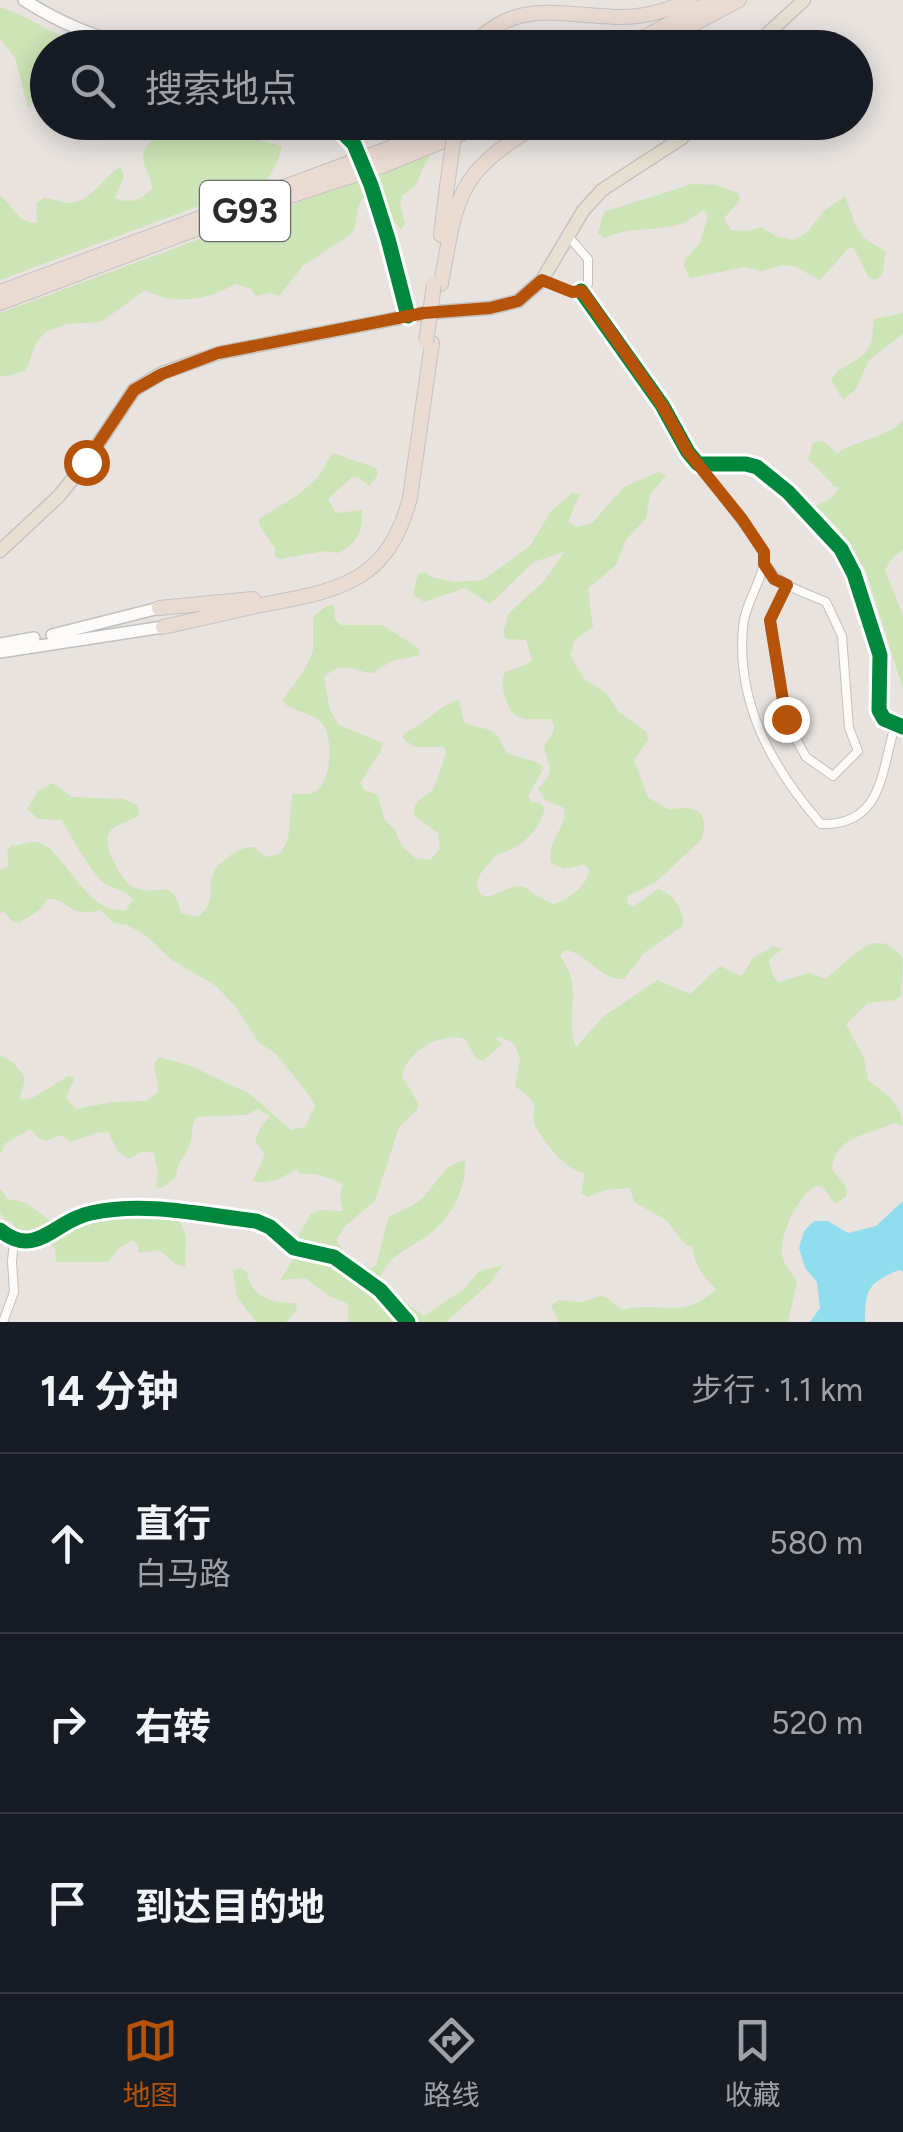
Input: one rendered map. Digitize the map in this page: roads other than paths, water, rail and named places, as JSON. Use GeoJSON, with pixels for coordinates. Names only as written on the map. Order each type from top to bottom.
{"type":"FeatureCollection","features":[{"type":"Feature","properties":{"kind":"highway"},"geometry":{"type":"LineString","coordinates":[[485,30],[497,15],[521,6],[618,18],[661,12],[690,0]]}},
{"type":"Feature","properties":{"kind":"highway"},"geometry":{"type":"LineString","coordinates":[[658,30],[715,0]]}},
{"type":"Feature","properties":{"kind":"highway"},"geometry":{"type":"LineString","coordinates":[[683,30],[741,0]]}},
{"type":"Feature","properties":{"kind":"highway"},"geometry":{"type":"LineString","coordinates":[[694,30],[741,0]]}},
{"type":"Feature","properties":{"kind":"highway","name":"G93"},"geometry":{"type":"LineString","coordinates":[[0,292],[416,140]]}},
{"type":"Feature","properties":{"kind":"highway","name":"G93"},"geometry":{"type":"LineString","coordinates":[[0,303],[446,140]]}},
{"type":"Feature","properties":{"kind":"highway"},"geometry":{"type":"LineString","coordinates":[[160,608],[307,590],[356,574],[374,558],[398,520],[438,284],[455,140]]}},
{"type":"Feature","properties":{"kind":"highway"},"geometry":{"type":"LineString","coordinates":[[438,284],[460,194],[475,170],[512,140]]}},
{"type":"Feature","properties":{"kind":"highway"},"geometry":{"type":"LineString","coordinates":[[163,627],[332,591],[361,578],[379,564],[404,522],[410,498],[429,342]]}},
{"type":"Feature","properties":{"kind":"main road"},"geometry":{"type":"LineString","coordinates":[[772,30],[804,0]]}},
{"type":"Feature","properties":{"kind":"main road"},"geometry":{"type":"LineString","coordinates":[[0,551],[59,496],[134,390],[162,374],[218,353],[408,316],[490,308],[518,301],[542,280],[582,211],[602,190],[679,140]]}},
{"type":"Feature","properties":{"kind":"street"},"geometry":{"type":"LineString","coordinates":[[24,0],[78,30]]}},
{"type":"Feature","properties":{"kind":"street"},"geometry":{"type":"LineString","coordinates":[[348,140],[356,149],[371,186],[408,316]]}},
{"type":"Feature","properties":{"kind":"street"},"geometry":{"type":"LineString","coordinates":[[542,280],[572,292],[582,291],[588,284],[588,259],[568,236]]}},
{"type":"Feature","properties":{"kind":"street"},"geometry":{"type":"LineString","coordinates":[[582,291],[662,405],[688,452],[764,552],[764,564],[743,623],[743,677],[766,750],[820,824],[843,825],[865,810],[883,783],[899,726],[879,710],[880,655],[854,574],[841,548],[788,492],[757,467],[698,464]]}},
{"type":"Feature","properties":{"kind":"street"},"geometry":{"type":"LineString","coordinates":[[764,564],[774,579],[826,602],[842,636],[849,728],[858,751],[833,776],[806,757],[786,719],[770,620],[787,585]]}},
{"type":"Feature","properties":{"kind":"street"},"geometry":{"type":"LineString","coordinates":[[0,644],[160,608]]}},
{"type":"Feature","properties":{"kind":"street"},"geometry":{"type":"LineString","coordinates":[[0,652],[163,627]]}},
{"type":"Feature","properties":{"kind":"street"},"geometry":{"type":"LineString","coordinates":[[0,1230],[14,1242],[33,1241],[77,1216],[120,1209],[162,1208],[256,1222],[270,1227],[294,1248],[342,1262],[389,1298],[408,1322]]}},
{"type":"Feature","properties":{"kind":"street"},"geometry":{"type":"LineString","coordinates":[[3,1322],[14,1292],[14,1242]]}},
{"type":"Feature","properties":{"kind":"water"},"geometry":{"type":"Polygon","coordinates":[[[903,1201],[903,1272],[889,1275],[870,1289],[865,1322],[810,1322],[820,1308],[817,1282],[805,1268],[799,1248],[804,1231],[814,1221],[828,1221],[848,1233],[876,1226],[903,1201]]]}}]}
